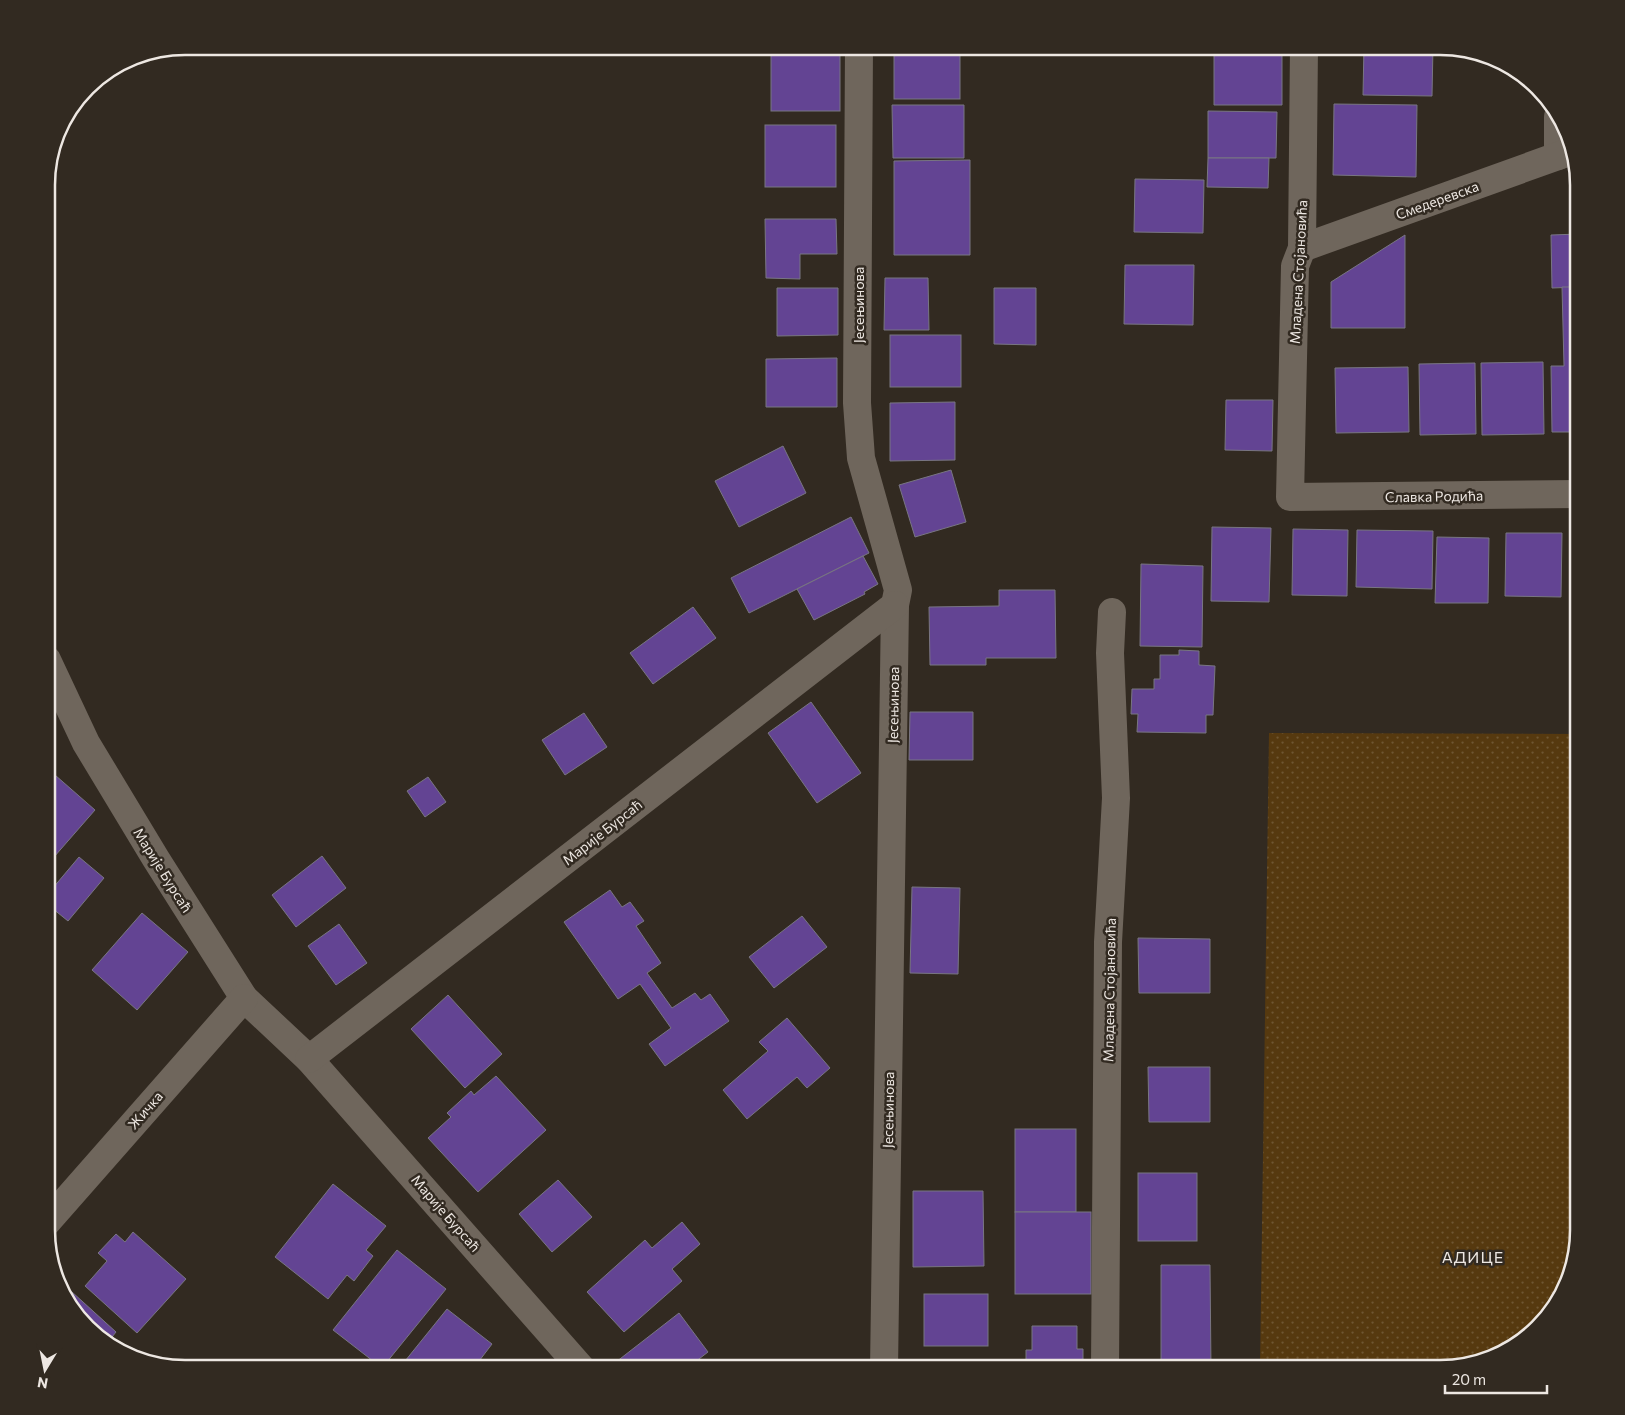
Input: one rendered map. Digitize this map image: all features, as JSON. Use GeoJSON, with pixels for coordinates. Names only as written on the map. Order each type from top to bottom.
{"type":"FeatureCollection","features":[{"type":"Feature","properties":{"kind":"street","name":"Јесењинова"},"geometry":{"type":"LineString","coordinates":[[860,55],[857,403],[862,458],[898,590],[895,605],[884,1360]]}},
{"type":"Feature","properties":{"kind":"street","name":"Младена Стојановића"},"geometry":{"type":"LineString","coordinates":[[1290,497],[1295,266],[1302,248],[1304,55]]}},
{"type":"Feature","properties":{"kind":"street","name":"Смедеревска"},"geometry":{"type":"LineString","coordinates":[[1302,248],[1565,153]]}},
{"type":"Feature","properties":{"kind":"street","name":"Славка Родића"},"geometry":{"type":"LineString","coordinates":[[1290,497],[1570,494]]}},
{"type":"Feature","properties":{"kind":"street","name":"Марије Бурсаћ"},"geometry":{"type":"LineString","coordinates":[[310,1059],[895,605]]}},
{"type":"Feature","properties":{"kind":"street","name":"Младена Стојановића"},"geometry":{"type":"LineString","coordinates":[[1105,1360],[1108,942],[1116,798],[1110,653],[1112,612]]}},
{"type":"Feature","properties":{"kind":"street","name":"Марије Бурсаћ"},"geometry":{"type":"LineString","coordinates":[[55,679],[86,743],[156,859],[244,998],[310,1059],[574,1360]]}},
{"type":"Feature","properties":{"kind":"street","name":"Жичка"},"geometry":{"type":"LineString","coordinates":[[55,1212],[244,998]]}},
{"type":"Feature","properties":{"kind":"shaded area"},"geometry":{"type":"Polygon","coordinates":[[[1269,733],[1570,734],[1570,1230],[1569,1247],[1557,1287],[1543,1309],[1519,1333],[1505,1343],[1473,1356],[1448,1360],[1260,1360],[1269,733]]]}},
{"type":"Feature","properties":{"kind":"building"},"geometry":{"type":"Polygon","coordinates":[[[771,55],[840,55],[840,111],[771,111],[771,55]]]}},
{"type":"Feature","properties":{"kind":"building"},"geometry":{"type":"Polygon","coordinates":[[[894,55],[960,55],[960,99],[894,99],[894,55]]]}},
{"type":"Feature","properties":{"kind":"building"},"geometry":{"type":"Polygon","coordinates":[[[1214,55],[1282,55],[1282,105],[1214,105],[1214,55]]]}},
{"type":"Feature","properties":{"kind":"building"},"geometry":{"type":"Polygon","coordinates":[[[1364,55],[1433,55],[1432,96],[1363,95],[1364,55]]]}},
{"type":"Feature","properties":{"kind":"building"},"geometry":{"type":"Polygon","coordinates":[[[1334,104],[1417,105],[1416,177],[1333,175],[1334,104]]]}},
{"type":"Feature","properties":{"kind":"building"},"geometry":{"type":"Polygon","coordinates":[[[892,105],[964,105],[964,158],[893,158],[892,105]]]}},
{"type":"Feature","properties":{"kind":"building"},"geometry":{"type":"Polygon","coordinates":[[[1208,111],[1277,112],[1276,158],[1208,158],[1208,111]]]}},
{"type":"Feature","properties":{"kind":"building"},"geometry":{"type":"Polygon","coordinates":[[[765,125],[836,125],[836,187],[765,187],[765,125]]]}},
{"type":"Feature","properties":{"kind":"building"},"geometry":{"type":"Polygon","coordinates":[[[1208,158],[1269,158],[1268,188],[1207,187],[1208,158]]]}},
{"type":"Feature","properties":{"kind":"building"},"geometry":{"type":"Polygon","coordinates":[[[970,160],[970,255],[894,255],[894,161],[970,160]]]}},
{"type":"Feature","properties":{"kind":"building"},"geometry":{"type":"Polygon","coordinates":[[[1135,179],[1204,180],[1203,233],[1134,232],[1135,179]]]}},
{"type":"Feature","properties":{"kind":"building"},"geometry":{"type":"Polygon","coordinates":[[[765,219],[836,219],[837,254],[800,254],[800,279],[766,278],[765,219]]]}},
{"type":"Feature","properties":{"kind":"building"},"geometry":{"type":"Polygon","coordinates":[[[1570,234],[1570,287],[1552,288],[1551,235],[1570,234]]]}},
{"type":"Feature","properties":{"kind":"building"},"geometry":{"type":"Polygon","coordinates":[[[1405,235],[1405,328],[1331,328],[1331,282],[1405,235]]]}},
{"type":"Feature","properties":{"kind":"building"},"geometry":{"type":"Polygon","coordinates":[[[1125,265],[1194,265],[1193,325],[1124,324],[1125,265]]]}},
{"type":"Feature","properties":{"kind":"building"},"geometry":{"type":"Polygon","coordinates":[[[885,278],[928,278],[929,330],[884,330],[885,278]]]}},
{"type":"Feature","properties":{"kind":"building"},"geometry":{"type":"Polygon","coordinates":[[[1562,287],[1570,287],[1570,432],[1552,432],[1551,366],[1564,366],[1562,287]]]}},
{"type":"Feature","properties":{"kind":"building"},"geometry":{"type":"Polygon","coordinates":[[[777,288],[838,288],[838,335],[777,336],[777,288]]]}},
{"type":"Feature","properties":{"kind":"building"},"geometry":{"type":"Polygon","coordinates":[[[994,288],[1036,288],[1036,345],[994,344],[994,288]]]}},
{"type":"Feature","properties":{"kind":"building"},"geometry":{"type":"Polygon","coordinates":[[[890,335],[961,335],[961,387],[890,387],[890,335]]]}},
{"type":"Feature","properties":{"kind":"building"},"geometry":{"type":"Polygon","coordinates":[[[837,358],[837,407],[766,407],[766,359],[837,358]]]}},
{"type":"Feature","properties":{"kind":"building"},"geometry":{"type":"Polygon","coordinates":[[[1543,362],[1544,434],[1482,435],[1481,363],[1543,362]]]}},
{"type":"Feature","properties":{"kind":"building"},"geometry":{"type":"Polygon","coordinates":[[[1475,363],[1476,434],[1420,435],[1419,364],[1475,363]]]}},
{"type":"Feature","properties":{"kind":"building"},"geometry":{"type":"Polygon","coordinates":[[[1408,367],[1409,432],[1336,433],[1335,368],[1408,367]]]}},
{"type":"Feature","properties":{"kind":"building"},"geometry":{"type":"Polygon","coordinates":[[[1226,400],[1273,400],[1272,451],[1225,450],[1226,400]]]}},
{"type":"Feature","properties":{"kind":"building"},"geometry":{"type":"Polygon","coordinates":[[[955,402],[955,460],[890,461],[890,403],[955,402]]]}},
{"type":"Feature","properties":{"kind":"building"},"geometry":{"type":"Polygon","coordinates":[[[783,446],[806,493],[739,527],[715,481],[783,446]]]}},
{"type":"Feature","properties":{"kind":"building"},"geometry":{"type":"Polygon","coordinates":[[[951,470],[966,522],[915,537],[899,485],[951,470]]]}},
{"type":"Feature","properties":{"kind":"building"},"geometry":{"type":"Polygon","coordinates":[[[851,517],[869,553],[749,613],[731,578],[851,517]]]}},
{"type":"Feature","properties":{"kind":"building"},"geometry":{"type":"Polygon","coordinates":[[[1212,527],[1271,528],[1269,602],[1211,601],[1212,527]]]}},
{"type":"Feature","properties":{"kind":"building"},"geometry":{"type":"Polygon","coordinates":[[[1293,529],[1348,530],[1347,596],[1292,595],[1293,529]]]}},
{"type":"Feature","properties":{"kind":"building"},"geometry":{"type":"Polygon","coordinates":[[[1357,530],[1433,531],[1432,589],[1356,587],[1357,530]]]}},
{"type":"Feature","properties":{"kind":"building"},"geometry":{"type":"Polygon","coordinates":[[[1506,533],[1562,533],[1561,597],[1505,596],[1506,533]]]}},
{"type":"Feature","properties":{"kind":"building"},"geometry":{"type":"Polygon","coordinates":[[[1437,537],[1489,538],[1488,603],[1435,603],[1437,537]]]}},
{"type":"Feature","properties":{"kind":"building"},"geometry":{"type":"Polygon","coordinates":[[[863,556],[878,584],[864,592],[865,594],[814,620],[797,589],[863,556]]]}},
{"type":"Feature","properties":{"kind":"building"},"geometry":{"type":"Polygon","coordinates":[[[1141,564],[1203,566],[1202,647],[1140,646],[1141,564]]]}},
{"type":"Feature","properties":{"kind":"building"},"geometry":{"type":"Polygon","coordinates":[[[999,590],[1055,590],[1056,658],[986,658],[986,665],[930,665],[929,607],[999,606],[999,590]]]}},
{"type":"Feature","properties":{"kind":"building"},"geometry":{"type":"Polygon","coordinates":[[[693,607],[716,638],[653,684],[630,653],[693,607]]]}},
{"type":"Feature","properties":{"kind":"building"},"geometry":{"type":"Polygon","coordinates":[[[1179,650],[1199,651],[1199,665],[1215,666],[1213,715],[1206,715],[1206,733],[1137,732],[1138,714],[1131,714],[1132,689],[1154,689],[1154,679],[1160,679],[1160,655],[1179,655],[1179,650]]]}},
{"type":"Feature","properties":{"kind":"building"},"geometry":{"type":"Polygon","coordinates":[[[811,702],[861,773],[817,803],[768,733],[811,702]]]}},
{"type":"Feature","properties":{"kind":"building"},"geometry":{"type":"Polygon","coordinates":[[[910,712],[973,712],[973,760],[909,760],[910,712]]]}},
{"type":"Feature","properties":{"kind":"building"},"geometry":{"type":"Polygon","coordinates":[[[584,713],[607,747],[565,775],[542,740],[584,713]]]}},
{"type":"Feature","properties":{"kind":"building"},"geometry":{"type":"Polygon","coordinates":[[[55,775],[95,810],[55,856],[55,775]]]}},
{"type":"Feature","properties":{"kind":"building"},"geometry":{"type":"Polygon","coordinates":[[[428,777],[446,802],[425,817],[407,791],[428,777]]]}},
{"type":"Feature","properties":{"kind":"building"},"geometry":{"type":"Polygon","coordinates":[[[322,856],[346,888],[296,927],[272,895],[322,856]]]}},
{"type":"Feature","properties":{"kind":"building"},"geometry":{"type":"Polygon","coordinates":[[[79,857],[104,878],[68,921],[55,910],[55,886],[79,857]]]}},
{"type":"Feature","properties":{"kind":"building"},"geometry":{"type":"Polygon","coordinates":[[[912,887],[960,888],[958,974],[910,973],[912,887]]]}},
{"type":"Feature","properties":{"kind":"building"},"geometry":{"type":"Polygon","coordinates":[[[610,890],[622,907],[630,902],[644,921],[636,926],[661,963],[647,973],[672,1008],[695,993],[701,1000],[710,994],[729,1021],[665,1066],[649,1044],[671,1028],[640,984],[618,999],[564,922],[610,890]]]}},
{"type":"Feature","properties":{"kind":"building"},"geometry":{"type":"Polygon","coordinates":[[[142,913],[188,952],[137,1010],[92,970],[142,913]]]}},
{"type":"Feature","properties":{"kind":"building"},"geometry":{"type":"Polygon","coordinates":[[[802,916],[827,947],[774,988],[749,957],[802,916]]]}},
{"type":"Feature","properties":{"kind":"building"},"geometry":{"type":"Polygon","coordinates":[[[339,924],[367,963],[336,985],[308,946],[339,924]]]}},
{"type":"Feature","properties":{"kind":"building"},"geometry":{"type":"Polygon","coordinates":[[[1138,938],[1210,939],[1210,993],[1139,993],[1138,938]]]}},
{"type":"Feature","properties":{"kind":"building"},"geometry":{"type":"Polygon","coordinates":[[[448,995],[502,1054],[465,1088],[411,1029],[448,995]]]}},
{"type":"Feature","properties":{"kind":"building"},"geometry":{"type":"Polygon","coordinates":[[[787,1018],[830,1068],[807,1088],[797,1077],[747,1119],[723,1090],[768,1051],[759,1042],[787,1018]]]}},
{"type":"Feature","properties":{"kind":"building"},"geometry":{"type":"Polygon","coordinates":[[[1148,1067],[1210,1067],[1210,1122],[1149,1122],[1148,1067]]]}},
{"type":"Feature","properties":{"kind":"building"},"geometry":{"type":"Polygon","coordinates":[[[496,1076],[546,1130],[478,1192],[428,1138],[451,1117],[447,1113],[471,1091],[474,1095],[496,1076]]]}},
{"type":"Feature","properties":{"kind":"building"},"geometry":{"type":"Polygon","coordinates":[[[1015,1129],[1076,1129],[1076,1212],[1015,1212],[1015,1129]]]}},
{"type":"Feature","properties":{"kind":"building"},"geometry":{"type":"Polygon","coordinates":[[[1138,1173],[1197,1173],[1197,1241],[1138,1241],[1138,1173]]]}},
{"type":"Feature","properties":{"kind":"building"},"geometry":{"type":"Polygon","coordinates":[[[558,1180],[592,1217],[552,1252],[519,1214],[558,1180]]]}},
{"type":"Feature","properties":{"kind":"building"},"geometry":{"type":"Polygon","coordinates":[[[333,1184],[386,1226],[366,1250],[373,1256],[354,1281],[347,1275],[328,1299],[275,1257],[333,1184]]]}},
{"type":"Feature","properties":{"kind":"building"},"geometry":{"type":"Polygon","coordinates":[[[913,1191],[983,1191],[984,1266],[913,1267],[913,1191]]]}},
{"type":"Feature","properties":{"kind":"building"},"geometry":{"type":"Polygon","coordinates":[[[1015,1212],[1091,1212],[1091,1294],[1015,1294],[1015,1212]]]}},
{"type":"Feature","properties":{"kind":"building"},"geometry":{"type":"Polygon","coordinates":[[[682,1222],[700,1244],[672,1269],[682,1281],[624,1332],[587,1292],[645,1240],[652,1248],[682,1222]]]}},
{"type":"Feature","properties":{"kind":"building"},"geometry":{"type":"Polygon","coordinates":[[[133,1232],[186,1279],[137,1333],[85,1286],[107,1261],[98,1253],[116,1234],[125,1242],[133,1232]]]}},
{"type":"Feature","properties":{"kind":"building"},"geometry":{"type":"Polygon","coordinates":[[[397,1250],[446,1289],[388,1360],[372,1360],[333,1330],[397,1250]]]}},
{"type":"Feature","properties":{"kind":"building"},"geometry":{"type":"Polygon","coordinates":[[[1161,1265],[1210,1265],[1211,1360],[1161,1360],[1161,1265]]]}},
{"type":"Feature","properties":{"kind":"building"},"geometry":{"type":"Polygon","coordinates":[[[71,1293],[116,1332],[112,1337],[87,1316],[71,1293]]]}},
{"type":"Feature","properties":{"kind":"building"},"geometry":{"type":"Polygon","coordinates":[[[924,1294],[988,1294],[988,1346],[924,1346],[924,1294]]]}},
{"type":"Feature","properties":{"kind":"building"},"geometry":{"type":"Polygon","coordinates":[[[447,1309],[492,1344],[480,1360],[406,1360],[447,1309]]]}},
{"type":"Feature","properties":{"kind":"building"},"geometry":{"type":"Polygon","coordinates":[[[679,1313],[708,1352],[698,1360],[619,1360],[679,1313]]]}},
{"type":"Feature","properties":{"kind":"building"},"geometry":{"type":"Polygon","coordinates":[[[1032,1326],[1077,1326],[1077,1349],[1083,1349],[1083,1360],[1026,1360],[1026,1350],[1032,1350],[1032,1326]]]}},
{"type":"Feature","properties":{"kind":"district","name":"АДИЦЕ"},"geometry":{"type":"Point","coordinates":[1473,1256]}}]}
